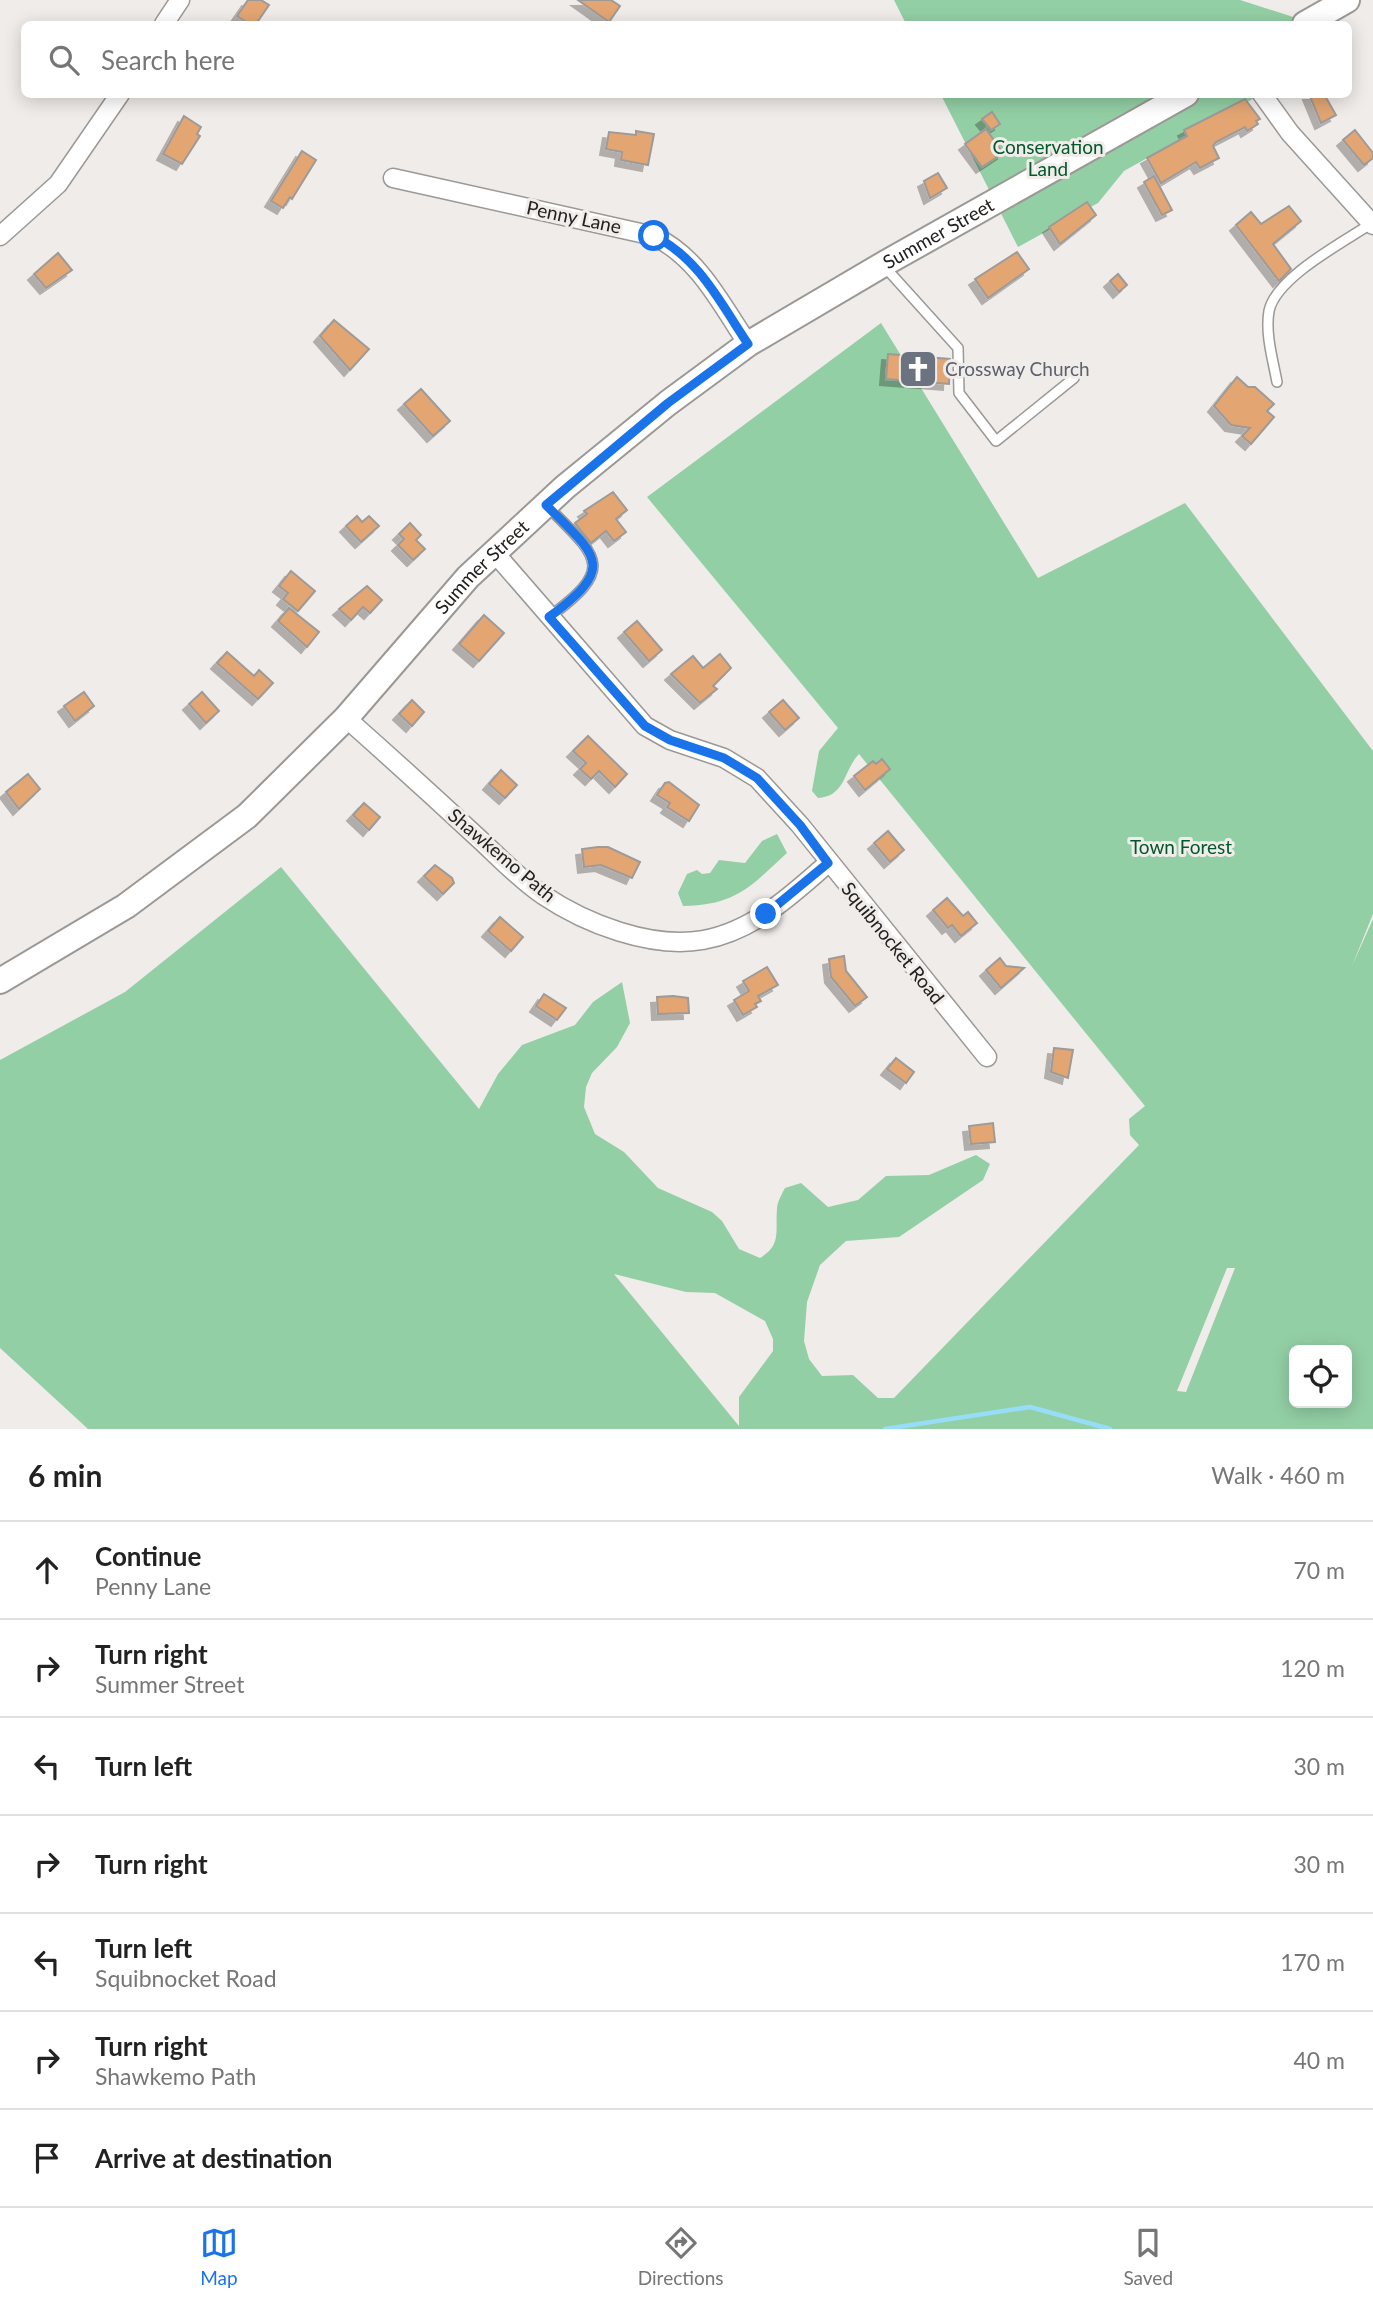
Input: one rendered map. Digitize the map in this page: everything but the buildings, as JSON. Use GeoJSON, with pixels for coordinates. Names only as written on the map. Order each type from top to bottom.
{"type":"FeatureCollection","features":[{"type":"Feature","properties":{"kind":"main road"},"geometry":{"type":"LineString","coordinates":[[1311,21],[1347,0]]}},
{"type":"Feature","properties":{"kind":"main road","name":"Summer Street"},"geometry":{"type":"LineString","coordinates":[[0,981],[126,906],[247,816],[346,718],[415,635],[494,552],[668,403],[748,344],[883,264],[1179,98]]}},
{"type":"Feature","properties":{"kind":"street"},"geometry":{"type":"LineString","coordinates":[[166,21],[180,0]]}},
{"type":"Feature","properties":{"kind":"street"},"geometry":{"type":"LineString","coordinates":[[0,236],[58,184],[117,98]]}},
{"type":"Feature","properties":{"kind":"street"},"geometry":{"type":"LineString","coordinates":[[1265,98],[1290,133],[1373,224]]}},
{"type":"Feature","properties":{"kind":"street","name":"Penny Lane"},"geometry":{"type":"LineString","coordinates":[[393,178],[654,236],[675,246],[692,261],[748,344]]}},
{"type":"Feature","properties":{"kind":"street","name":"Squibnocket Road"},"geometry":{"type":"LineString","coordinates":[[494,552],[645,726],[670,740],[724,758],[757,778],[800,825],[987,1057]]}},
{"type":"Feature","properties":{"kind":"street","name":"Shawkemo Path"},"geometry":{"type":"LineString","coordinates":[[346,718],[543,895],[586,918],[639,937],[674,942],[704,940],[737,929],[793,894],[828,863]]}},
{"type":"Feature","properties":{"kind":"lane"},"geometry":{"type":"LineString","coordinates":[[1277,382],[1269,333],[1269,310],[1280,291],[1300,271],[1373,224]]}},
{"type":"Feature","properties":{"kind":"lane"},"geometry":{"type":"LineString","coordinates":[[883,264],[958,348],[959,393],[996,442],[1074,378]]}},
{"type":"Feature","properties":{"kind":"lane"},"geometry":{"type":"LineString","coordinates":[[546,505],[589,549],[595,562],[590,582],[549,617]]}},
{"type":"Feature","properties":{"kind":"green space"},"geometry":{"type":"Polygon","coordinates":[[[894,0],[1240,0],[1306,21],[904,21],[894,0]]]}},
{"type":"Feature","properties":{"kind":"green space","name":"Conservation Land"},"geometry":{"type":"Polygon","coordinates":[[[943,98],[1255,98],[1124,171],[1098,203],[1018,247],[943,98]]]}},
{"type":"Feature","properties":{"kind":"green space","name":"Town Forest"},"geometry":{"type":"Polygon","coordinates":[[[881,323],[1038,578],[1185,503],[1373,751],[1373,914],[1352,966],[1373,919],[1373,1429],[88,1429],[0,1348],[0,1060],[125,992],[281,867],[479,1109],[498,1074],[522,1045],[575,1025],[593,1002],[622,982],[630,1023],[617,1047],[592,1073],[586,1087],[584,1107],[595,1134],[624,1152],[658,1188],[712,1212],[722,1221],[739,1249],[760,1258],[775,1243],[777,1206],[785,1188],[801,1183],[828,1207],[858,1200],[886,1176],[929,1175],[976,1155],[990,1164],[983,1180],[899,1237],[846,1241],[820,1265],[807,1302],[804,1341],[809,1359],[822,1376],[853,1375],[878,1398],[894,1398],[1139,1145],[1130,1135],[1129,1119],[1145,1106],[859,754],[834,793],[818,798],[812,791],[819,751],[838,728],[647,497],[881,323]],[[1227,1268],[1177,1391],[1186,1392],[1235,1268],[1227,1268]],[[614,1274],[739,1426],[739,1397],[773,1351],[773,1339],[765,1321],[715,1293],[686,1292],[614,1274]]]}},
{"type":"Feature","properties":{"kind":"green space"},"geometry":{"type":"Polygon","coordinates":[[[777,834],[787,853],[752,884],[729,898],[683,906],[678,893],[687,874],[697,870],[702,874],[710,873],[719,860],[745,863],[762,841],[777,834]]]}},
{"type":"Feature","properties":{"kind":"waterway"},"geometry":{"type":"LineString","coordinates":[[885,1429],[1030,1407],[1110,1429]]}},
{"type":"Feature","properties":{"kind":"place","name":"Crossway Church"},"geometry":{"type":"Point","coordinates":[918,369]}},
{"type":"Feature","properties":{"kind":"route"},"geometry":{"type":"LineString","coordinates":[[654,236],[675,246],[692,261],[748,344],[668,403],[546,505],[578,536],[595,562],[590,582],[549,617],[645,726],[670,740],[724,758],[757,778],[800,825],[828,863],[766,914]]}}]}
